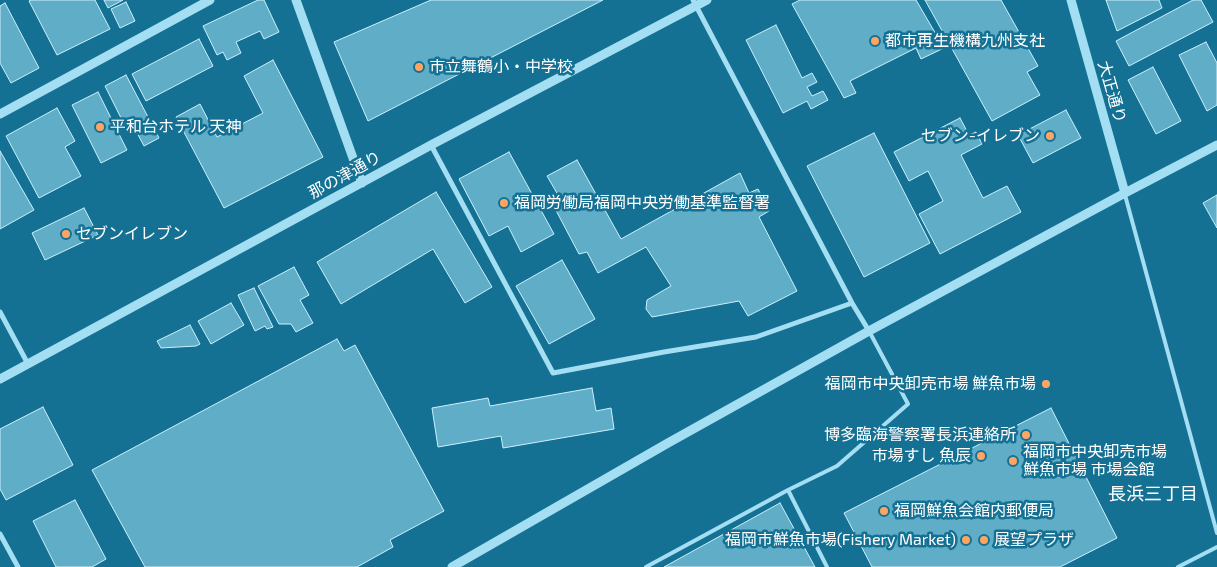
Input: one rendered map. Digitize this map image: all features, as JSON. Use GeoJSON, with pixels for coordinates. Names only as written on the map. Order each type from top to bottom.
{"type":"FeatureCollection","features":[{"type":"Feature","properties":{"kind":"street"},"geometry":{"type":"LineString","coordinates":[[0,114],[210,0]]}},
{"type":"Feature","properties":{"kind":"street"},"geometry":{"type":"LineString","coordinates":[[296,0],[362,183]]}},
{"type":"Feature","properties":{"kind":"street","name":"那の津通り"},"geometry":{"type":"LineString","coordinates":[[0,379],[694,3],[707,0]]}},
{"type":"Feature","properties":{"kind":"street","name":"大正通り"},"geometry":{"type":"LineString","coordinates":[[1071,0],[1125,192]]}},
{"type":"Feature","properties":{"kind":"street"},"geometry":{"type":"LineString","coordinates":[[694,3],[852,303],[869,331]]}},
{"type":"Feature","properties":{"kind":"street"},"geometry":{"type":"LineString","coordinates":[[431,145],[552,373],[756,337],[852,303]]}},
{"type":"Feature","properties":{"kind":"street"},"geometry":{"type":"LineString","coordinates":[[452,567],[668,442],[869,331],[1125,192],[1217,145]]}},
{"type":"Feature","properties":{"kind":"street"},"geometry":{"type":"LineString","coordinates":[[0,312],[28,364]]}},
{"type":"Feature","properties":{"kind":"street"},"geometry":{"type":"LineString","coordinates":[[0,534],[18,567]]}},
{"type":"Feature","properties":{"kind":"lane"},"geometry":{"type":"LineString","coordinates":[[1125,192],[1217,533]]}},
{"type":"Feature","properties":{"kind":"lane"},"geometry":{"type":"LineString","coordinates":[[646,567],[788,490],[837,466],[908,404],[869,331]]}},
{"type":"Feature","properties":{"kind":"lane"},"geometry":{"type":"LineString","coordinates":[[788,490],[827,567]]}},
{"type":"Feature","properties":{"kind":"lane"},"geometry":{"type":"LineString","coordinates":[[1178,567],[1217,547]]}},
{"type":"Feature","properties":{"kind":"building"},"geometry":{"type":"Polygon","coordinates":[[[95,0],[110,29],[57,55],[29,1],[95,0]]]}},
{"type":"Feature","properties":{"kind":"building"},"geometry":{"type":"Polygon","coordinates":[[[104,0],[123,0],[108,8],[104,0]]]}},
{"type":"Feature","properties":{"kind":"building"},"geometry":{"type":"Polygon","coordinates":[[[258,0],[264,0],[279,32],[264,39],[260,31],[236,42],[241,53],[227,60],[223,52],[217,55],[203,26],[258,0]]]}},
{"type":"Feature","properties":{"kind":"building","name":"市立舞鶴小・中学校"},"geometry":{"type":"Polygon","coordinates":[[[431,0],[603,0],[368,121],[334,42],[431,0]]]}},
{"type":"Feature","properties":{"kind":"building"},"geometry":{"type":"Polygon","coordinates":[[[800,0],[916,0],[944,48],[921,59],[916,48],[850,81],[856,93],[844,98],[792,4],[800,0]]]}},
{"type":"Feature","properties":{"kind":"building"},"geometry":{"type":"Polygon","coordinates":[[[925,0],[1001,0],[1038,66],[1027,72],[1040,95],[992,121],[925,0]]]}},
{"type":"Feature","properties":{"kind":"building"},"geometry":{"type":"Polygon","coordinates":[[[1106,0],[1159,0],[1162,8],[1117,31],[1106,0]]]}},
{"type":"Feature","properties":{"kind":"building"},"geometry":{"type":"Polygon","coordinates":[[[1193,0],[1201,0],[1213,22],[1129,66],[1116,41],[1193,0]]]}},
{"type":"Feature","properties":{"kind":"building"},"geometry":{"type":"Polygon","coordinates":[[[126,2],[135,21],[120,28],[111,9],[126,2]]]}},
{"type":"Feature","properties":{"kind":"building"},"geometry":{"type":"Polygon","coordinates":[[[5,3],[39,68],[11,83],[0,63],[0,6],[5,3]]]}},
{"type":"Feature","properties":{"kind":"building"},"geometry":{"type":"Polygon","coordinates":[[[776,25],[802,78],[812,73],[817,82],[807,87],[812,96],[823,91],[828,100],[811,109],[807,101],[783,113],[746,40],[776,25]]]}},
{"type":"Feature","properties":{"kind":"building"},"geometry":{"type":"Polygon","coordinates":[[[199,39],[213,66],[146,101],[132,74],[199,39]]]}},
{"type":"Feature","properties":{"kind":"building"},"geometry":{"type":"Polygon","coordinates":[[[1206,42],[1217,63],[1217,105],[1207,111],[1179,55],[1206,42]]]}},
{"type":"Feature","properties":{"kind":"building"},"geometry":{"type":"Polygon","coordinates":[[[273,60],[323,157],[224,208],[176,117],[200,104],[217,137],[263,113],[244,76],[273,60]]]}},
{"type":"Feature","properties":{"kind":"building"},"geometry":{"type":"Polygon","coordinates":[[[1153,67],[1181,121],[1156,134],[1128,80],[1153,67]]]}},
{"type":"Feature","properties":{"kind":"building"},"geometry":{"type":"Polygon","coordinates":[[[126,75],[159,138],[144,146],[136,131],[129,134],[105,86],[126,75]]]}},
{"type":"Feature","properties":{"kind":"building","name":"平和台ホテル 天神"},"geometry":{"type":"Polygon","coordinates":[[[98,92],[127,150],[101,163],[72,105],[98,92]]]}},
{"type":"Feature","properties":{"kind":"building"},"geometry":{"type":"Polygon","coordinates":[[[57,108],[75,141],[65,147],[81,176],[39,198],[6,136],[57,108]]]}},
{"type":"Feature","properties":{"kind":"building","name":"セブン-イレブン"},"geometry":{"type":"Polygon","coordinates":[[[1066,110],[1081,138],[1033,163],[1018,135],[1066,110]]]}},
{"type":"Feature","properties":{"kind":"building"},"geometry":{"type":"Polygon","coordinates":[[[960,118],[969,135],[976,132],[982,144],[961,155],[983,198],[1007,186],[1021,212],[940,254],[919,214],[943,201],[928,171],[909,181],[894,152],[960,118]]]}},
{"type":"Feature","properties":{"kind":"building"},"geometry":{"type":"Polygon","coordinates":[[[874,133],[930,243],[864,277],[807,166],[874,133]]]}},
{"type":"Feature","properties":{"kind":"building"},"geometry":{"type":"Polygon","coordinates":[[[0,151],[34,210],[0,229],[0,151]]]}},
{"type":"Feature","properties":{"kind":"building","name":"福岡労働局福岡中央労働基準監督署"},"geometry":{"type":"Polygon","coordinates":[[[509,152],[554,234],[521,252],[508,226],[489,236],[459,179],[509,152]]]}},
{"type":"Feature","properties":{"kind":"building"},"geometry":{"type":"Polygon","coordinates":[[[577,160],[621,239],[740,173],[749,193],[758,189],[769,211],[759,217],[797,291],[748,316],[739,301],[652,317],[646,309],[647,300],[671,286],[646,247],[598,273],[587,252],[579,254],[551,201],[558,195],[547,176],[577,160]]]}},
{"type":"Feature","properties":{"kind":"building"},"geometry":{"type":"Polygon","coordinates":[[[436,192],[492,287],[465,303],[433,249],[341,304],[317,262],[436,192]]]}},
{"type":"Feature","properties":{"kind":"building"},"geometry":{"type":"Polygon","coordinates":[[[1217,195],[1217,228],[1203,203],[1217,195]]]}},
{"type":"Feature","properties":{"kind":"building"},"geometry":{"type":"Polygon","coordinates":[[[84,208],[98,235],[45,260],[32,233],[84,208]]]}},
{"type":"Feature","properties":{"kind":"building"},"geometry":{"type":"Polygon","coordinates":[[[562,260],[595,319],[549,344],[516,286],[562,260]]]}},
{"type":"Feature","properties":{"kind":"building"},"geometry":{"type":"Polygon","coordinates":[[[294,267],[309,295],[300,300],[313,323],[296,332],[291,324],[279,324],[258,286],[294,267]]]}},
{"type":"Feature","properties":{"kind":"building"},"geometry":{"type":"Polygon","coordinates":[[[254,288],[273,327],[267,329],[265,326],[255,331],[238,295],[254,288]]]}},
{"type":"Feature","properties":{"kind":"building"},"geometry":{"type":"Polygon","coordinates":[[[231,303],[244,325],[211,344],[198,321],[231,303]]]}},
{"type":"Feature","properties":{"kind":"building"},"geometry":{"type":"Polygon","coordinates":[[[190,325],[200,344],[196,346],[161,348],[157,341],[190,325]]]}},
{"type":"Feature","properties":{"kind":"building"},"geometry":{"type":"Polygon","coordinates":[[[337,339],[344,351],[355,345],[444,511],[390,540],[393,547],[357,567],[145,567],[92,470],[337,339]]]}},
{"type":"Feature","properties":{"kind":"building"},"geometry":{"type":"Polygon","coordinates":[[[592,388],[596,411],[611,408],[614,429],[503,448],[501,436],[438,447],[432,408],[488,398],[490,406],[592,388]]]}},
{"type":"Feature","properties":{"kind":"building"},"geometry":{"type":"Polygon","coordinates":[[[43,407],[73,465],[6,500],[0,489],[0,429],[43,407]]]}},
{"type":"Feature","properties":{"kind":"building","name":"福岡市中央卸売市場 鮮魚市場 市場会館"},"geometry":{"type":"Polygon","coordinates":[[[1051,408],[1117,538],[1060,567],[872,567],[844,513],[1051,408]]]}},
{"type":"Feature","properties":{"kind":"building"},"geometry":{"type":"Polygon","coordinates":[[[75,500],[106,559],[92,567],[56,567],[33,521],[75,500]]]}},
{"type":"Feature","properties":{"kind":"building"},"geometry":{"type":"Polygon","coordinates":[[[780,503],[815,567],[664,567],[780,503]]]}},
{"type":"Feature","properties":{"kind":"place","name":"都市再生機構九州支社"},"geometry":{"type":"Point","coordinates":[875,41]}},
{"type":"Feature","properties":{"kind":"place","name":"市立舞鶴小・中学校"},"geometry":{"type":"Point","coordinates":[419,67]}},
{"type":"Feature","properties":{"kind":"place","name":"平和台ホテル 天神"},"geometry":{"type":"Point","coordinates":[100,127]}},
{"type":"Feature","properties":{"kind":"place","name":"セブン-イレブン"},"geometry":{"type":"Point","coordinates":[1050,136]}},
{"type":"Feature","properties":{"kind":"place","name":"福岡労働局福岡中央労働基準監督署"},"geometry":{"type":"Point","coordinates":[504,203]}},
{"type":"Feature","properties":{"kind":"place","name":"セブンイレブン"},"geometry":{"type":"Point","coordinates":[66,234]}},
{"type":"Feature","properties":{"kind":"place","name":"福岡市中央卸売市場 鮮魚市場"},"geometry":{"type":"Point","coordinates":[1046,384]}},
{"type":"Feature","properties":{"kind":"place","name":"博多臨海警察署長浜連絡所"},"geometry":{"type":"Point","coordinates":[1026,435]}},
{"type":"Feature","properties":{"kind":"place","name":"市場すし 魚辰"},"geometry":{"type":"Point","coordinates":[981,456]}},
{"type":"Feature","properties":{"kind":"place","name":"福岡市中央卸売市場 鮮魚市場 市場会館"},"geometry":{"type":"Point","coordinates":[1013,461]}},
{"type":"Feature","properties":{"kind":"place","name":"福岡鮮魚会館内郵便局"},"geometry":{"type":"Point","coordinates":[884,511]}},
{"type":"Feature","properties":{"kind":"place","name":"福岡市鮮魚市場(Fishery Market)"},"geometry":{"type":"Point","coordinates":[966,540]}},
{"type":"Feature","properties":{"kind":"place","name":"展望プラザ"},"geometry":{"type":"Point","coordinates":[984,540]}},
{"type":"Feature","properties":{"kind":"district","name":"長浜三丁目"},"geometry":{"type":"Point","coordinates":[1153,494]}}]}
